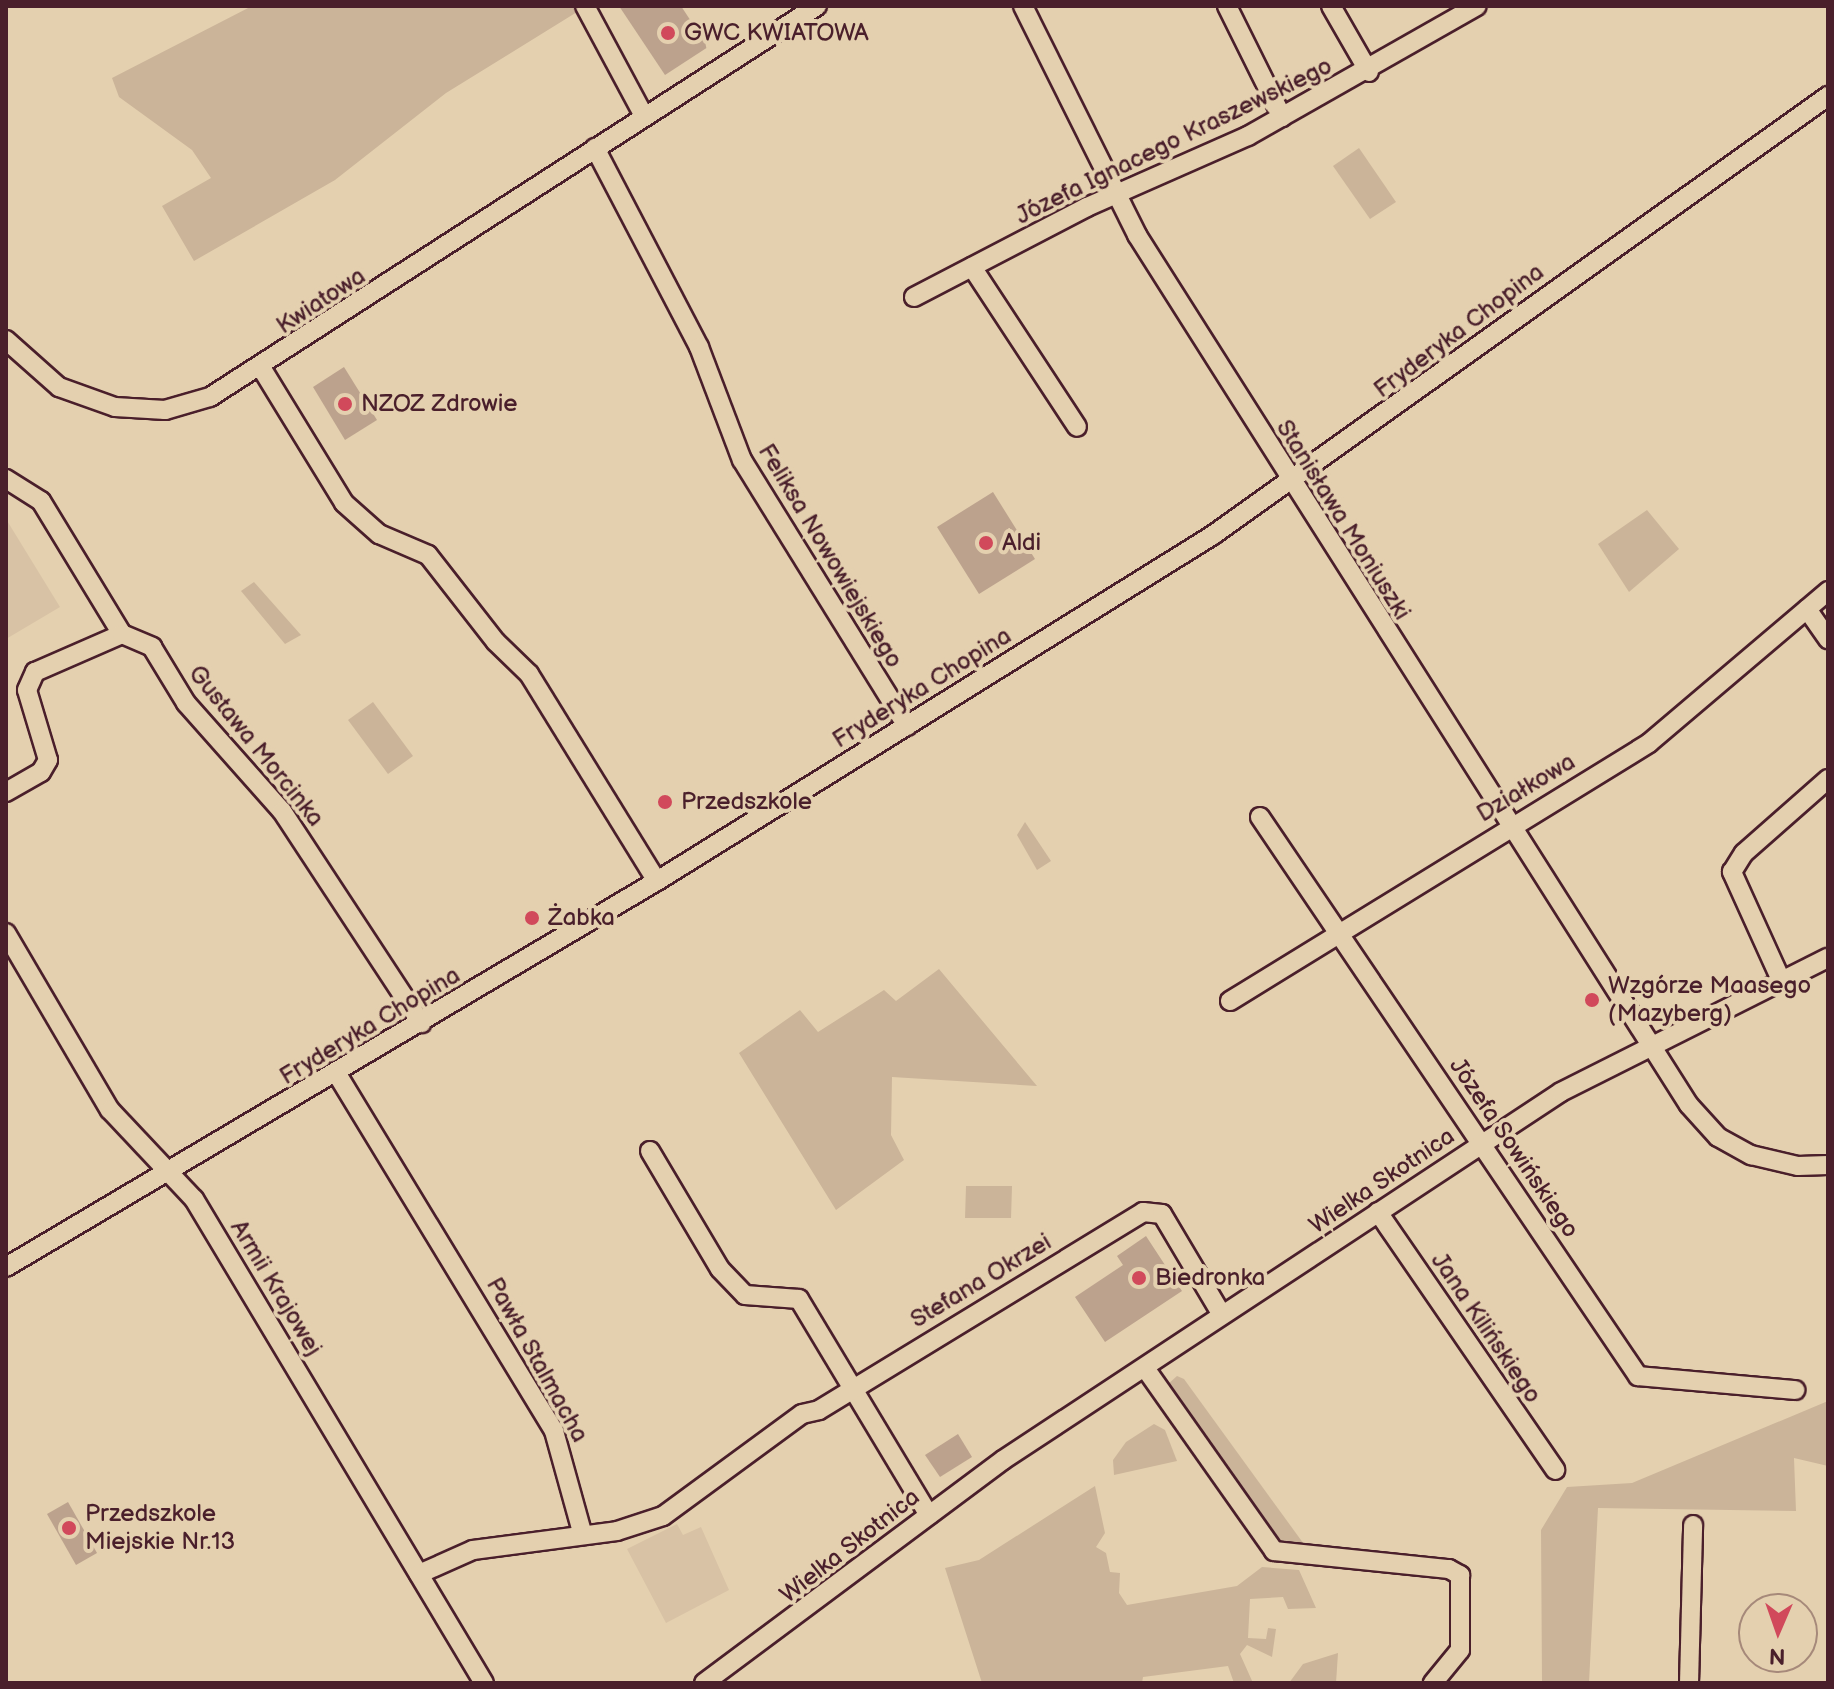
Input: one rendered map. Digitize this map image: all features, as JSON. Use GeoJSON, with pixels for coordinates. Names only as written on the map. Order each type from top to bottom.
{"type":"FeatureCollection","features":[{"type":"Feature","properties":{"kind":"street"},"geometry":{"type":"LineString","coordinates":[[585,6],[644,116]]}},
{"type":"Feature","properties":{"kind":"street","name":"Kwiatowa"},"geometry":{"type":"LineString","coordinates":[[6,340],[59,387],[142,410],[196,402],[262,369],[595,148],[817,6]]}},
{"type":"Feature","properties":{"kind":"street","name":"Stanisława Moniuszki"},"geometry":{"type":"LineString","coordinates":[[1023,6],[1115,194],[1290,483],[1649,1044],[1718,1137],[1774,1163],[1828,1165]]}},
{"type":"Feature","properties":{"kind":"street"},"geometry":{"type":"LineString","coordinates":[[1227,6],[1282,117]]}},
{"type":"Feature","properties":{"kind":"street"},"geometry":{"type":"LineString","coordinates":[[1331,6],[1369,72]]}},
{"type":"Feature","properties":{"kind":"street","name":"Józefa Ignacego Kraszewskiego"},"geometry":{"type":"LineString","coordinates":[[914,297],[1115,194],[1282,117],[1369,72],[1474,9]]}},
{"type":"Feature","properties":{"kind":"street","name":"Fryderyka Chopina"},"geometry":{"type":"LineString","coordinates":[[6,1267],[170,1174],[657,881],[1290,483],[1828,96]]}},
{"type":"Feature","properties":{"kind":"street","name":"Feliksa Nowowiejskiego"},"geometry":{"type":"LineString","coordinates":[[595,148],[699,347],[748,471],[907,726]]}},
{"type":"Feature","properties":{"kind":"street"},"geometry":{"type":"LineString","coordinates":[[972,267],[1077,427]]}},
{"type":"Feature","properties":{"kind":"street"},"geometry":{"type":"LineString","coordinates":[[262,369],[344,503],[379,534],[428,555],[496,642],[529,674],[657,881]]}},
{"type":"Feature","properties":{"kind":"street","name":"Gustawa Morcinka"},"geometry":{"type":"LineString","coordinates":[[6,479],[41,501],[122,634],[152,647],[186,703],[282,811],[421,1023]]}},
{"type":"Feature","properties":{"kind":"street","name":"Działkowa"},"geometry":{"type":"LineString","coordinates":[[1230,1001],[1508,825],[1671,728],[1828,591]]}},
{"type":"Feature","properties":{"kind":"street"},"geometry":{"type":"LineString","coordinates":[[1807,609],[1828,639]]}},
{"type":"Feature","properties":{"kind":"street"},"geometry":{"type":"LineString","coordinates":[[6,792],[41,772],[48,760],[27,690],[35,672],[122,634]]}},
{"type":"Feature","properties":{"kind":"street"},"geometry":{"type":"LineString","coordinates":[[1781,980],[1733,882],[1744,853],[1828,779]]}},
{"type":"Feature","properties":{"kind":"street","name":"Józefa Sowińskiego"},"geometry":{"type":"LineString","coordinates":[[1260,817],[1638,1376],[1795,1390]]}},
{"type":"Feature","properties":{"kind":"street","name":"Armii Krajowej"},"geometry":{"type":"LineString","coordinates":[[6,933],[110,1110],[194,1199],[484,1683]]}},
{"type":"Feature","properties":{"kind":"street","name":"Wielka Skotnica"},"geometry":{"type":"LineString","coordinates":[[704,1683],[929,1515],[1222,1315],[1482,1143],[1649,1044],[1828,958]]}},
{"type":"Feature","properties":{"kind":"street","name":"Pawła Stalmacha"},"geometry":{"type":"LineString","coordinates":[[337,1074],[554,1431],[582,1532]]}},
{"type":"Feature","properties":{"kind":"street"},"geometry":{"type":"LineString","coordinates":[[650,1151],[720,1269],[745,1295],[799,1299],[929,1515]]}},
{"type":"Feature","properties":{"kind":"street","name":"Stefana Okrzei"},"geometry":{"type":"LineString","coordinates":[[854,1386],[1143,1212],[1162,1214],[1222,1315]]}},
{"type":"Feature","properties":{"kind":"street","name":"Jana Kilińskiego"},"geometry":{"type":"LineString","coordinates":[[1378,1212],[1555,1470]]}},
{"type":"Feature","properties":{"kind":"street"},"geometry":{"type":"LineString","coordinates":[[1145,1368],[1274,1551],[1460,1575],[1460,1650],[1433,1683]]}},
{"type":"Feature","properties":{"kind":"street"},"geometry":{"type":"LineString","coordinates":[[419,1574],[473,1550],[582,1532],[617,1531],[663,1516],[802,1414],[854,1386]]}},
{"type":"Feature","properties":{"kind":"street"},"geometry":{"type":"LineString","coordinates":[[1689,1683],[1693,1525]]}},
{"type":"Feature","properties":{"kind":"shaded area"},"geometry":{"type":"Polygon","coordinates":[[[252,6],[575,6],[577,12],[446,93],[335,180],[194,261],[162,206],[211,178],[192,150],[119,97],[112,78],[252,6]]]}},
{"type":"Feature","properties":{"kind":"shaded area"},"geometry":{"type":"Polygon","coordinates":[[[1359,148],[1396,202],[1370,219],[1333,166],[1359,148]]]}},
{"type":"Feature","properties":{"kind":"shaded area"},"geometry":{"type":"Polygon","coordinates":[[[1647,510],[1679,549],[1629,592],[1598,544],[1647,510]]]}},
{"type":"Feature","properties":{"kind":"shaded area"},"geometry":{"type":"Polygon","coordinates":[[[6,519],[60,607],[6,639],[6,519]]]}},
{"type":"Feature","properties":{"kind":"shaded area"},"geometry":{"type":"Polygon","coordinates":[[[254,582],[301,635],[285,644],[241,591],[254,582]]]}},
{"type":"Feature","properties":{"kind":"shaded area"},"geometry":{"type":"Polygon","coordinates":[[[373,702],[413,756],[388,774],[348,720],[373,702]]]}},
{"type":"Feature","properties":{"kind":"shaded area"},"geometry":{"type":"Polygon","coordinates":[[[1025,822],[1051,861],[1037,870],[1017,835],[1025,822]]]}},
{"type":"Feature","properties":{"kind":"shaded area"},"geometry":{"type":"Polygon","coordinates":[[[939,969],[1037,1086],[892,1077],[891,1135],[904,1160],[836,1210],[739,1053],[800,1010],[818,1032],[884,990],[896,1001],[939,969]]]}},
{"type":"Feature","properties":{"kind":"shaded area"},"geometry":{"type":"Polygon","coordinates":[[[966,1186],[1012,1186],[1011,1218],[965,1218],[966,1186]]]}},
{"type":"Feature","properties":{"kind":"shaded area"},"geometry":{"type":"Polygon","coordinates":[[[1177,1376],[1184,1379],[1306,1547],[1274,1542],[1167,1385],[1177,1376]]]}},
{"type":"Feature","properties":{"kind":"shaded area"},"geometry":{"type":"Polygon","coordinates":[[[1828,1401],[1828,1466],[1794,1458],[1796,1511],[1598,1508],[1589,1683],[1542,1683],[1541,1530],[1567,1487],[1632,1483],[1828,1401]]]}},
{"type":"Feature","properties":{"kind":"shaded area"},"geometry":{"type":"Polygon","coordinates":[[[1154,1424],[1165,1430],[1177,1461],[1114,1475],[1113,1460],[1126,1442],[1154,1424]]]}},
{"type":"Feature","properties":{"kind":"shaded area"},"geometry":{"type":"Polygon","coordinates":[[[1095,1486],[1105,1533],[1096,1547],[1106,1553],[1110,1572],[1120,1573],[1119,1593],[1127,1605],[1237,1586],[1262,1567],[1299,1570],[1316,1608],[1288,1609],[1283,1597],[1250,1599],[1248,1638],[1266,1639],[1268,1628],[1276,1629],[1272,1657],[1247,1645],[1240,1654],[1253,1683],[1234,1683],[1228,1666],[1143,1677],[1142,1683],[982,1683],[945,1568],[979,1560],[1095,1486]]]}},
{"type":"Feature","properties":{"kind":"shaded area"},"geometry":{"type":"Polygon","coordinates":[[[677,1524],[683,1535],[701,1527],[729,1590],[666,1623],[627,1549],[677,1524]]]}},
{"type":"Feature","properties":{"kind":"shaded area"},"geometry":{"type":"Polygon","coordinates":[[[1338,1653],[1336,1683],[1289,1683],[1303,1664],[1338,1653]]]}},
{"type":"Feature","properties":{"kind":"building","name":"GWC KWIATOWA"},"geometry":{"type":"Polygon","coordinates":[[[619,6],[681,6],[708,47],[665,75],[619,6]]]}},
{"type":"Feature","properties":{"kind":"building","name":"NZOZ Zdrowie"},"geometry":{"type":"Polygon","coordinates":[[[344,367],[377,420],[345,440],[313,387],[344,367]]]}},
{"type":"Feature","properties":{"kind":"building","name":"Aldi"},"geometry":{"type":"Polygon","coordinates":[[[993,492],[1035,559],[979,594],[937,527],[993,492]]]}},
{"type":"Feature","properties":{"kind":"building","name":"Biedronka"},"geometry":{"type":"Polygon","coordinates":[[[1146,1236],[1182,1291],[1105,1342],[1075,1297],[1123,1265],[1117,1256],[1146,1236]]]}},
{"type":"Feature","properties":{"kind":"building"},"geometry":{"type":"Polygon","coordinates":[[[958,1434],[972,1457],[940,1477],[925,1455],[958,1434]]]}},
{"type":"Feature","properties":{"kind":"building","name":"Przedszkole Miejskie Nr.13"},"geometry":{"type":"Polygon","coordinates":[[[68,1502],[97,1553],[76,1565],[47,1514],[68,1502]]]}},
{"type":"Feature","properties":{"kind":"place","name":"GWC KWIATOWA"},"geometry":{"type":"Point","coordinates":[668,33]}},
{"type":"Feature","properties":{"kind":"place","name":"NZOZ Zdrowie"},"geometry":{"type":"Point","coordinates":[345,404]}},
{"type":"Feature","properties":{"kind":"place","name":"Aldi"},"geometry":{"type":"Point","coordinates":[986,543]}},
{"type":"Feature","properties":{"kind":"place","name":"Przedszkole"},"geometry":{"type":"Point","coordinates":[665,802]}},
{"type":"Feature","properties":{"kind":"place","name":"Żabka"},"geometry":{"type":"Point","coordinates":[532,918]}},
{"type":"Feature","properties":{"kind":"place","name":"Wzgórze Maasego (Mazyberg)"},"geometry":{"type":"Point","coordinates":[1592,1000]}},
{"type":"Feature","properties":{"kind":"place","name":"Biedronka"},"geometry":{"type":"Point","coordinates":[1139,1278]}},
{"type":"Feature","properties":{"kind":"place","name":"Przedszkole Miejskie Nr.13"},"geometry":{"type":"Point","coordinates":[69,1528]}}]}
